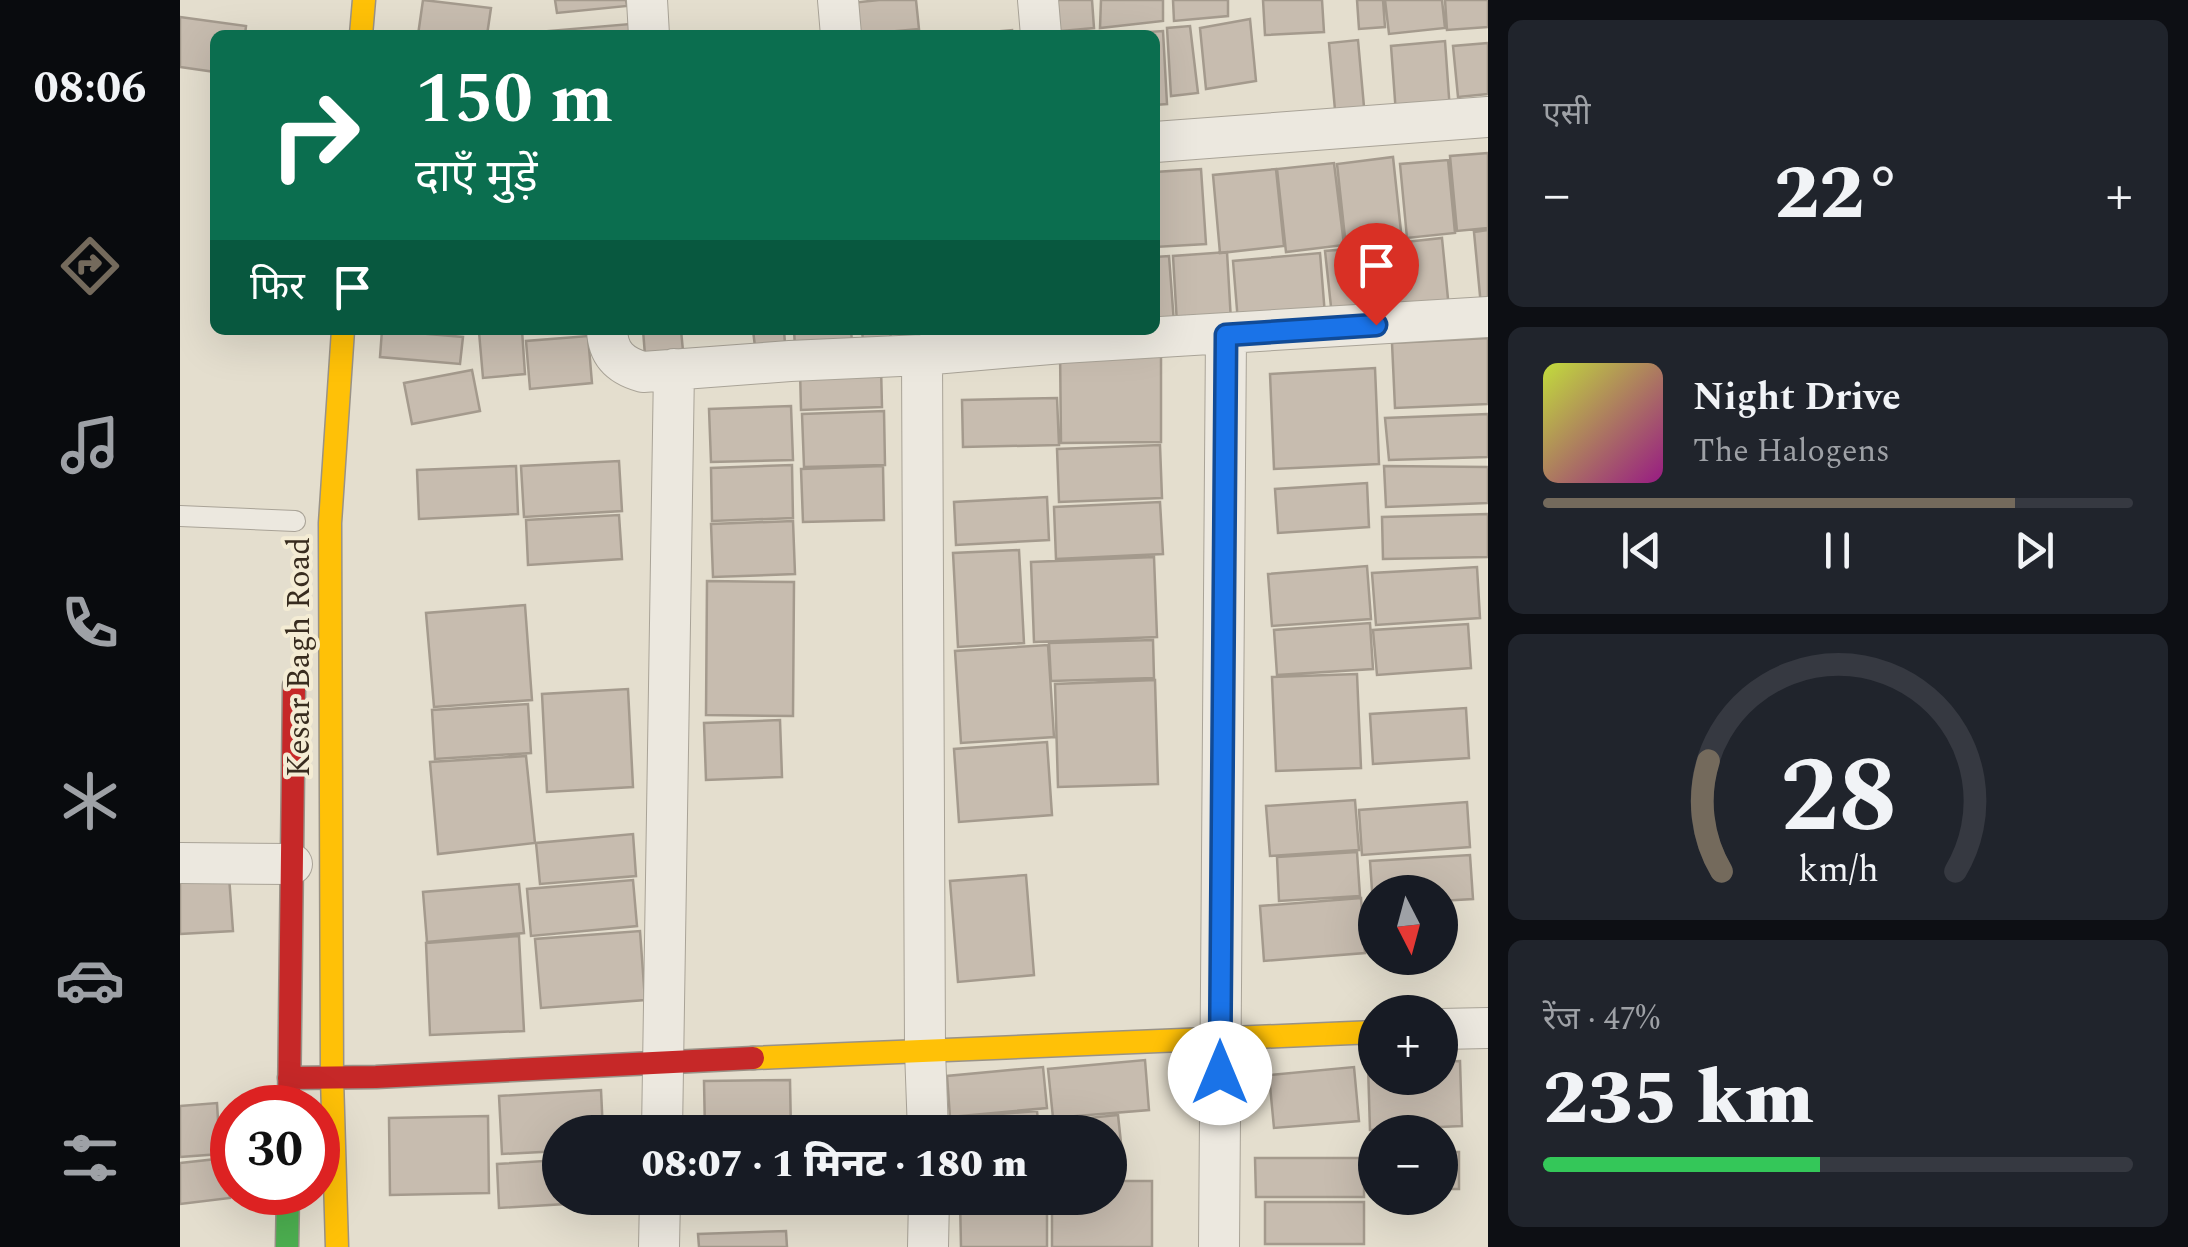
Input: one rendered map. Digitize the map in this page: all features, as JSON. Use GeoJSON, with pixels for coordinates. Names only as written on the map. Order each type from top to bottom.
{"type":"FeatureCollection","features":[{"type":"Feature","properties":{"kind":"main road"},"geometry":{"type":"LineString","coordinates":[[361,30],[364,0]]}},
{"type":"Feature","properties":{"kind":"main road","name":"Kesar Bagh Road"},"geometry":{"type":"LineString","coordinates":[[332,1078],[330,523],[343,335]]}},
{"type":"Feature","properties":{"kind":"main road"},"geometry":{"type":"LineString","coordinates":[[289,1085],[294,654]]}},
{"type":"Feature","properties":{"kind":"main road"},"geometry":{"type":"LineString","coordinates":[[289,1078],[1358,1033]]}},
{"type":"Feature","properties":{"kind":"main road"},"geometry":{"type":"LineString","coordinates":[[332,1078],[338,1247]]}},
{"type":"Feature","properties":{"kind":"main road"},"geometry":{"type":"LineString","coordinates":[[287,1247],[288,1215]]}},
{"type":"Feature","properties":{"kind":"street"},"geometry":{"type":"LineString","coordinates":[[647,0],[648,30]]}},
{"type":"Feature","properties":{"kind":"street"},"geometry":{"type":"LineString","coordinates":[[838,0],[841,30]]}},
{"type":"Feature","properties":{"kind":"street"},"geometry":{"type":"LineString","coordinates":[[1038,0],[1040,30]]}},
{"type":"Feature","properties":{"kind":"street"},"geometry":{"type":"LineString","coordinates":[[1160,142],[1488,117]]}},
{"type":"Feature","properties":{"kind":"street"},"geometry":{"type":"LineString","coordinates":[[608,335],[624,367],[643,372],[922,355],[1062,336],[1226,335],[1488,317]]}},
{"type":"Feature","properties":{"kind":"street"},"geometry":{"type":"LineString","coordinates":[[1219,1247],[1226,335]]}},
{"type":"Feature","properties":{"kind":"street"},"geometry":{"type":"LineString","coordinates":[[922,355],[927,1115]]}},
{"type":"Feature","properties":{"kind":"street"},"geometry":{"type":"LineString","coordinates":[[662,1115],[674,369]]}},
{"type":"Feature","properties":{"kind":"street"},"geometry":{"type":"LineString","coordinates":[[180,863],[292,864]]}},
{"type":"Feature","properties":{"kind":"street"},"geometry":{"type":"LineString","coordinates":[[1458,1029],[1488,1028]]}},
{"type":"Feature","properties":{"kind":"street"},"geometry":{"type":"LineString","coordinates":[[659,1247],[660,1215]]}},
{"type":"Feature","properties":{"kind":"street"},"geometry":{"type":"LineString","coordinates":[[928,1247],[929,1215]]}},
{"type":"Feature","properties":{"kind":"lane"},"geometry":{"type":"LineString","coordinates":[[180,516],[295,521]]}},
{"type":"Feature","properties":{"kind":"building"},"geometry":{"type":"Polygon","coordinates":[[[423,0],[491,8],[488,30],[419,30],[423,0]]]}},
{"type":"Feature","properties":{"kind":"building"},"geometry":{"type":"Polygon","coordinates":[[[555,0],[626,0],[627,6],[557,13],[555,0]]]}},
{"type":"Feature","properties":{"kind":"building"},"geometry":{"type":"Polygon","coordinates":[[[916,0],[919,29],[854,30],[851,3],[916,0]]]}},
{"type":"Feature","properties":{"kind":"building"},"geometry":{"type":"Polygon","coordinates":[[[1050,0],[1092,0],[1094,28],[1051,30],[1050,0]]]}},
{"type":"Feature","properties":{"kind":"building"},"geometry":{"type":"Polygon","coordinates":[[[1101,0],[1163,0],[1163,21],[1100,28],[1101,0]]]}},
{"type":"Feature","properties":{"kind":"building"},"geometry":{"type":"Polygon","coordinates":[[[1173,0],[1228,0],[1228,16],[1174,21],[1173,0]]]}},
{"type":"Feature","properties":{"kind":"building"},"geometry":{"type":"Polygon","coordinates":[[[1263,0],[1322,0],[1324,32],[1265,35],[1263,0]]]}},
{"type":"Feature","properties":{"kind":"building"},"geometry":{"type":"Polygon","coordinates":[[[1357,0],[1383,0],[1385,27],[1359,29],[1357,0]]]}},
{"type":"Feature","properties":{"kind":"building"},"geometry":{"type":"Polygon","coordinates":[[[1385,0],[1442,0],[1445,28],[1389,34],[1385,0]]]}},
{"type":"Feature","properties":{"kind":"building"},"geometry":{"type":"Polygon","coordinates":[[[1445,0],[1488,0],[1488,27],[1447,30],[1445,0]]]}},
{"type":"Feature","properties":{"kind":"building"},"geometry":{"type":"Polygon","coordinates":[[[180,17],[246,26],[246,30],[210,30],[210,71],[180,67],[180,17]]]}},
{"type":"Feature","properties":{"kind":"building"},"geometry":{"type":"Polygon","coordinates":[[[1250,19],[1256,81],[1206,89],[1200,28],[1250,19]]]}},
{"type":"Feature","properties":{"kind":"building"},"geometry":{"type":"Polygon","coordinates":[[[630,24],[631,30],[560,30],[630,24]]]}},
{"type":"Feature","properties":{"kind":"building"},"geometry":{"type":"Polygon","coordinates":[[[1190,26],[1198,93],[1171,96],[1167,28],[1190,26]]]}},
{"type":"Feature","properties":{"kind":"building"},"geometry":{"type":"Polygon","coordinates":[[[1163,31],[1167,104],[1160,105],[1163,31]]]}},
{"type":"Feature","properties":{"kind":"building"},"geometry":{"type":"Polygon","coordinates":[[[1358,40],[1364,107],[1335,110],[1329,43],[1358,40]]]}},
{"type":"Feature","properties":{"kind":"building"},"geometry":{"type":"Polygon","coordinates":[[[1445,41],[1450,111],[1396,114],[1391,46],[1445,41]]]}},
{"type":"Feature","properties":{"kind":"building"},"geometry":{"type":"Polygon","coordinates":[[[1488,43],[1488,94],[1458,97],[1453,46],[1488,43]]]}},
{"type":"Feature","properties":{"kind":"building"},"geometry":{"type":"Polygon","coordinates":[[[1488,153],[1488,228],[1457,231],[1450,156],[1488,153]]]}},
{"type":"Feature","properties":{"kind":"building"},"geometry":{"type":"Polygon","coordinates":[[[1393,157],[1402,241],[1346,247],[1337,164],[1393,157]]]}},
{"type":"Feature","properties":{"kind":"building"},"geometry":{"type":"Polygon","coordinates":[[[1448,160],[1455,233],[1407,238],[1400,164],[1448,160]]]}},
{"type":"Feature","properties":{"kind":"building"},"geometry":{"type":"Polygon","coordinates":[[[1334,163],[1344,245],[1286,252],[1277,169],[1334,163]]]}},
{"type":"Feature","properties":{"kind":"building"},"geometry":{"type":"Polygon","coordinates":[[[1201,169],[1206,244],[1160,247],[1160,172],[1201,169]]]}},
{"type":"Feature","properties":{"kind":"building"},"geometry":{"type":"Polygon","coordinates":[[[1276,169],[1284,246],[1220,253],[1213,175],[1276,169]]]}},
{"type":"Feature","properties":{"kind":"building"},"geometry":{"type":"Polygon","coordinates":[[[1488,230],[1488,305],[1481,306],[1474,232],[1488,230]]]}},
{"type":"Feature","properties":{"kind":"building"},"geometry":{"type":"Polygon","coordinates":[[[1442,238],[1449,309],[1394,315],[1387,244],[1442,238]]]}},
{"type":"Feature","properties":{"kind":"building"},"geometry":{"type":"Polygon","coordinates":[[[1383,246],[1389,311],[1332,316],[1325,251],[1383,246]]]}},
{"type":"Feature","properties":{"kind":"building"},"geometry":{"type":"Polygon","coordinates":[[[1227,252],[1231,321],[1177,324],[1173,256],[1227,252]]]}},
{"type":"Feature","properties":{"kind":"building"},"geometry":{"type":"Polygon","coordinates":[[[1320,253],[1325,315],[1238,322],[1233,261],[1320,253]]]}},
{"type":"Feature","properties":{"kind":"building"},"geometry":{"type":"Polygon","coordinates":[[[1169,256],[1174,323],[1160,324],[1160,257],[1169,256]]]}},
{"type":"Feature","properties":{"kind":"building"},"geometry":{"type":"Polygon","coordinates":[[[382,335],[463,337],[460,364],[380,357],[382,335]]]}},
{"type":"Feature","properties":{"kind":"building"},"geometry":{"type":"Polygon","coordinates":[[[479,335],[522,335],[525,374],[483,378],[479,335]]]}},
{"type":"Feature","properties":{"kind":"building"},"geometry":{"type":"Polygon","coordinates":[[[643,335],[681,335],[683,351],[645,355],[643,335]]]}},
{"type":"Feature","properties":{"kind":"building"},"geometry":{"type":"Polygon","coordinates":[[[754,335],[784,335],[785,344],[755,347],[754,335]]]}},
{"type":"Feature","properties":{"kind":"building"},"geometry":{"type":"Polygon","coordinates":[[[794,335],[851,335],[852,342],[795,347],[794,335]]]}},
{"type":"Feature","properties":{"kind":"building"},"geometry":{"type":"Polygon","coordinates":[[[862,335],[891,335],[891,339],[863,341],[862,335]]]}},
{"type":"Feature","properties":{"kind":"building"},"geometry":{"type":"Polygon","coordinates":[[[919,335],[973,335],[920,341],[919,335]]]}},
{"type":"Feature","properties":{"kind":"building"},"geometry":{"type":"Polygon","coordinates":[[[588,336],[592,383],[530,389],[526,341],[588,336]]]}},
{"type":"Feature","properties":{"kind":"building"},"geometry":{"type":"Polygon","coordinates":[[[1488,338],[1488,404],[1395,408],[1392,343],[1488,338]]]}},
{"type":"Feature","properties":{"kind":"building"},"geometry":{"type":"Polygon","coordinates":[[[1161,347],[1161,442],[1061,443],[1060,348],[1161,347]]]}},
{"type":"Feature","properties":{"kind":"building"},"geometry":{"type":"Polygon","coordinates":[[[881,367],[882,407],[801,410],[800,370],[881,367]]]}},
{"type":"Feature","properties":{"kind":"building"},"geometry":{"type":"Polygon","coordinates":[[[1375,368],[1379,464],[1274,469],[1270,374],[1375,368]]]}},
{"type":"Feature","properties":{"kind":"building"},"geometry":{"type":"Polygon","coordinates":[[[472,370],[480,411],[412,424],[404,383],[472,370]]]}},
{"type":"Feature","properties":{"kind":"building"},"geometry":{"type":"Polygon","coordinates":[[[1057,398],[1059,445],[963,447],[962,400],[1057,398]]]}},
{"type":"Feature","properties":{"kind":"building"},"geometry":{"type":"Polygon","coordinates":[[[791,406],[793,460],[711,462],[709,409],[791,406]]]}},
{"type":"Feature","properties":{"kind":"building"},"geometry":{"type":"Polygon","coordinates":[[[884,411],[885,465],[804,467],[802,414],[884,411]]]}},
{"type":"Feature","properties":{"kind":"building"},"geometry":{"type":"Polygon","coordinates":[[[1488,414],[1488,457],[1389,460],[1385,418],[1488,414]]]}},
{"type":"Feature","properties":{"kind":"building"},"geometry":{"type":"Polygon","coordinates":[[[1160,445],[1162,498],[1059,502],[1057,449],[1160,445]]]}},
{"type":"Feature","properties":{"kind":"building"},"geometry":{"type":"Polygon","coordinates":[[[619,461],[622,511],[524,517],[521,466],[619,461]]]}},
{"type":"Feature","properties":{"kind":"building"},"geometry":{"type":"Polygon","coordinates":[[[792,465],[793,518],[712,521],[711,468],[792,465]]]}},
{"type":"Feature","properties":{"kind":"building"},"geometry":{"type":"Polygon","coordinates":[[[516,466],[518,514],[419,519],[417,470],[516,466]]]}},
{"type":"Feature","properties":{"kind":"building"},"geometry":{"type":"Polygon","coordinates":[[[883,466],[884,520],[803,522],[801,469],[883,466]]]}},
{"type":"Feature","properties":{"kind":"building"},"geometry":{"type":"Polygon","coordinates":[[[1384,466],[1488,467],[1488,503],[1386,507],[1384,466]]]}},
{"type":"Feature","properties":{"kind":"building"},"geometry":{"type":"Polygon","coordinates":[[[1367,483],[1369,527],[1278,533],[1275,489],[1367,483]]]}},
{"type":"Feature","properties":{"kind":"building"},"geometry":{"type":"Polygon","coordinates":[[[1047,497],[1049,540],[956,545],[954,502],[1047,497]]]}},
{"type":"Feature","properties":{"kind":"building"},"geometry":{"type":"Polygon","coordinates":[[[1160,502],[1163,554],[1056,559],[1054,507],[1160,502]]]}},
{"type":"Feature","properties":{"kind":"building"},"geometry":{"type":"Polygon","coordinates":[[[1488,514],[1488,557],[1383,559],[1382,517],[1488,514]]]}},
{"type":"Feature","properties":{"kind":"building"},"geometry":{"type":"Polygon","coordinates":[[[619,515],[622,559],[528,565],[526,520],[619,515]]]}},
{"type":"Feature","properties":{"kind":"building"},"geometry":{"type":"Polygon","coordinates":[[[793,521],[795,574],[713,577],[711,524],[793,521]]]}},
{"type":"Feature","properties":{"kind":"building"},"geometry":{"type":"Polygon","coordinates":[[[1019,550],[1024,643],[958,647],[953,553],[1019,550]]]}},
{"type":"Feature","properties":{"kind":"building"},"geometry":{"type":"Polygon","coordinates":[[[1154,557],[1157,637],[1034,642],[1031,562],[1154,557]]]}},
{"type":"Feature","properties":{"kind":"building"},"geometry":{"type":"Polygon","coordinates":[[[1367,566],[1371,619],[1272,626],[1268,574],[1367,566]]]}},
{"type":"Feature","properties":{"kind":"building"},"geometry":{"type":"Polygon","coordinates":[[[1477,567],[1480,618],[1376,625],[1372,573],[1477,567]]]}},
{"type":"Feature","properties":{"kind":"building"},"geometry":{"type":"Polygon","coordinates":[[[707,581],[794,582],[793,716],[706,715],[707,581]]]}},
{"type":"Feature","properties":{"kind":"building"},"geometry":{"type":"Polygon","coordinates":[[[525,605],[532,700],[434,707],[426,613],[525,605]]]}},
{"type":"Feature","properties":{"kind":"building"},"geometry":{"type":"Polygon","coordinates":[[[1370,623],[1373,669],[1277,675],[1274,630],[1370,623]]]}},
{"type":"Feature","properties":{"kind":"building"},"geometry":{"type":"Polygon","coordinates":[[[1468,624],[1471,668],[1377,675],[1373,630],[1468,624]]]}},
{"type":"Feature","properties":{"kind":"building"},"geometry":{"type":"Polygon","coordinates":[[[1153,640],[1154,678],[1051,681],[1049,643],[1153,640]]]}},
{"type":"Feature","properties":{"kind":"building"},"geometry":{"type":"Polygon","coordinates":[[[1048,645],[1054,737],[961,743],[955,651],[1048,645]]]}},
{"type":"Feature","properties":{"kind":"building"},"geometry":{"type":"Polygon","coordinates":[[[1357,674],[1361,768],[1276,771],[1272,677],[1357,674]]]}},
{"type":"Feature","properties":{"kind":"building"},"geometry":{"type":"Polygon","coordinates":[[[1155,680],[1158,784],[1058,787],[1055,684],[1155,680]]]}},
{"type":"Feature","properties":{"kind":"building"},"geometry":{"type":"Polygon","coordinates":[[[628,689],[633,787],[547,792],[542,694],[628,689]]]}},
{"type":"Feature","properties":{"kind":"building"},"geometry":{"type":"Polygon","coordinates":[[[528,704],[531,753],[435,759],[432,710],[528,704]]]}},
{"type":"Feature","properties":{"kind":"building"},"geometry":{"type":"Polygon","coordinates":[[[1466,708],[1469,758],[1373,764],[1370,714],[1466,708]]]}},
{"type":"Feature","properties":{"kind":"building"},"geometry":{"type":"Polygon","coordinates":[[[780,720],[782,777],[706,780],[704,723],[780,720]]]}},
{"type":"Feature","properties":{"kind":"building"},"geometry":{"type":"Polygon","coordinates":[[[1047,742],[1052,815],[959,822],[954,749],[1047,742]]]}},
{"type":"Feature","properties":{"kind":"building"},"geometry":{"type":"Polygon","coordinates":[[[526,756],[535,843],[438,854],[430,762],[526,756]]]}},
{"type":"Feature","properties":{"kind":"building"},"geometry":{"type":"Polygon","coordinates":[[[1355,800],[1359,850],[1270,856],[1266,806],[1355,800]]]}},
{"type":"Feature","properties":{"kind":"building"},"geometry":{"type":"Polygon","coordinates":[[[1467,802],[1470,847],[1362,855],[1359,810],[1467,802]]]}},
{"type":"Feature","properties":{"kind":"building"},"geometry":{"type":"Polygon","coordinates":[[[633,834],[636,876],[540,884],[536,843],[633,834]]]}},
{"type":"Feature","properties":{"kind":"building"},"geometry":{"type":"Polygon","coordinates":[[[1357,852],[1358,896],[1279,901],[1277,857],[1357,852]]]}},
{"type":"Feature","properties":{"kind":"building"},"geometry":{"type":"Polygon","coordinates":[[[1470,855],[1473,899],[1458,900],[1458,875],[1371,875],[1370,861],[1470,855]]]}},
{"type":"Feature","properties":{"kind":"building"},"geometry":{"type":"Polygon","coordinates":[[[1026,875],[1034,975],[958,982],[950,881],[1026,875]]]}},
{"type":"Feature","properties":{"kind":"building"},"geometry":{"type":"Polygon","coordinates":[[[229,876],[233,931],[180,934],[180,879],[229,876]]]}},
{"type":"Feature","properties":{"kind":"building"},"geometry":{"type":"Polygon","coordinates":[[[633,880],[637,926],[531,936],[527,889],[633,880]]]}},
{"type":"Feature","properties":{"kind":"building"},"geometry":{"type":"Polygon","coordinates":[[[519,884],[524,933],[427,942],[423,892],[519,884]]]}},
{"type":"Feature","properties":{"kind":"building"},"geometry":{"type":"Polygon","coordinates":[[[1358,898],[1358,954],[1264,961],[1260,906],[1358,898]]]}},
{"type":"Feature","properties":{"kind":"building"},"geometry":{"type":"Polygon","coordinates":[[[640,931],[645,1000],[541,1008],[535,939],[640,931]]]}},
{"type":"Feature","properties":{"kind":"building"},"geometry":{"type":"Polygon","coordinates":[[[519,936],[524,1031],[430,1035],[426,943],[519,936]]]}},
{"type":"Feature","properties":{"kind":"building"},"geometry":{"type":"Polygon","coordinates":[[[1145,1060],[1149,1110],[1053,1115],[1048,1069],[1145,1060]]]}},
{"type":"Feature","properties":{"kind":"building"},"geometry":{"type":"Polygon","coordinates":[[[1458,1061],[1462,1126],[1458,1126],[1458,1115],[1370,1115],[1369,1095],[1458,1095],[1458,1061]]]}},
{"type":"Feature","properties":{"kind":"building"},"geometry":{"type":"Polygon","coordinates":[[[1043,1067],[1047,1108],[950,1115],[947,1076],[1043,1067]]]}},
{"type":"Feature","properties":{"kind":"building"},"geometry":{"type":"Polygon","coordinates":[[[1354,1067],[1358,1121],[1274,1128],[1269,1075],[1354,1067]]]}},
{"type":"Feature","properties":{"kind":"building"},"geometry":{"type":"Polygon","coordinates":[[[790,1080],[791,1115],[705,1115],[704,1081],[790,1080]]]}},
{"type":"Feature","properties":{"kind":"building"},"geometry":{"type":"Polygon","coordinates":[[[601,1090],[602,1115],[542,1115],[542,1152],[502,1154],[499,1096],[601,1090]]]}},
{"type":"Feature","properties":{"kind":"building"},"geometry":{"type":"Polygon","coordinates":[[[210,1104],[210,1155],[180,1157],[180,1106],[210,1104]]]}},
{"type":"Feature","properties":{"kind":"building"},"geometry":{"type":"Polygon","coordinates":[[[1037,1111],[1037,1115],[988,1115],[1037,1111]]]}},
{"type":"Feature","properties":{"kind":"building"},"geometry":{"type":"Polygon","coordinates":[[[488,1116],[489,1193],[390,1195],[389,1118],[488,1116]]]}},
{"type":"Feature","properties":{"kind":"building"},"geometry":{"type":"Polygon","coordinates":[[[1255,1158],[1358,1158],[1358,1197],[1256,1197],[1255,1158]]]}},
{"type":"Feature","properties":{"kind":"building"},"geometry":{"type":"Polygon","coordinates":[[[210,1160],[210,1200],[180,1204],[180,1163],[210,1160]]]}},
{"type":"Feature","properties":{"kind":"building"},"geometry":{"type":"Polygon","coordinates":[[[542,1161],[542,1205],[499,1208],[497,1164],[542,1161]]]}},
{"type":"Feature","properties":{"kind":"building"},"geometry":{"type":"Polygon","coordinates":[[[1127,1181],[1152,1181],[1152,1247],[1052,1247],[1052,1215],[1127,1215],[1127,1181]]]}},
{"type":"Feature","properties":{"kind":"building"},"geometry":{"type":"Polygon","coordinates":[[[1265,1202],[1358,1202],[1358,1215],[1364,1215],[1364,1244],[1265,1244],[1265,1202]]]}},
{"type":"Feature","properties":{"kind":"building"},"geometry":{"type":"Polygon","coordinates":[[[960,1215],[1047,1215],[1047,1247],[961,1247],[960,1215]]]}},
{"type":"Feature","properties":{"kind":"building"},"geometry":{"type":"Polygon","coordinates":[[[786,1231],[787,1247],[699,1247],[698,1234],[786,1231]]]}},
{"type":"Feature","properties":{"kind":"traffic: fast"},"geometry":{"type":"LineString","coordinates":[[287,1247],[288,1215]]}},
{"type":"Feature","properties":{"kind":"traffic: slow"},"geometry":{"type":"LineString","coordinates":[[361,30],[364,0]]}},
{"type":"Feature","properties":{"kind":"traffic: slow"},"geometry":{"type":"LineString","coordinates":[[337,1247],[332,1078],[330,523],[343,335]]}},
{"type":"Feature","properties":{"kind":"traffic: slow"},"geometry":{"type":"LineString","coordinates":[[753,1058],[1358,1033]]}},
{"type":"Feature","properties":{"kind":"traffic: jam"},"geometry":{"type":"LineString","coordinates":[[289,1085],[294,686]]}},
{"type":"Feature","properties":{"kind":"traffic: jam"},"geometry":{"type":"LineString","coordinates":[[289,1078],[753,1058]]}},
{"type":"Feature","properties":{"kind":"route"},"geometry":{"type":"LineString","coordinates":[[1220,1073],[1226,335],[1376,325]]}}]}
